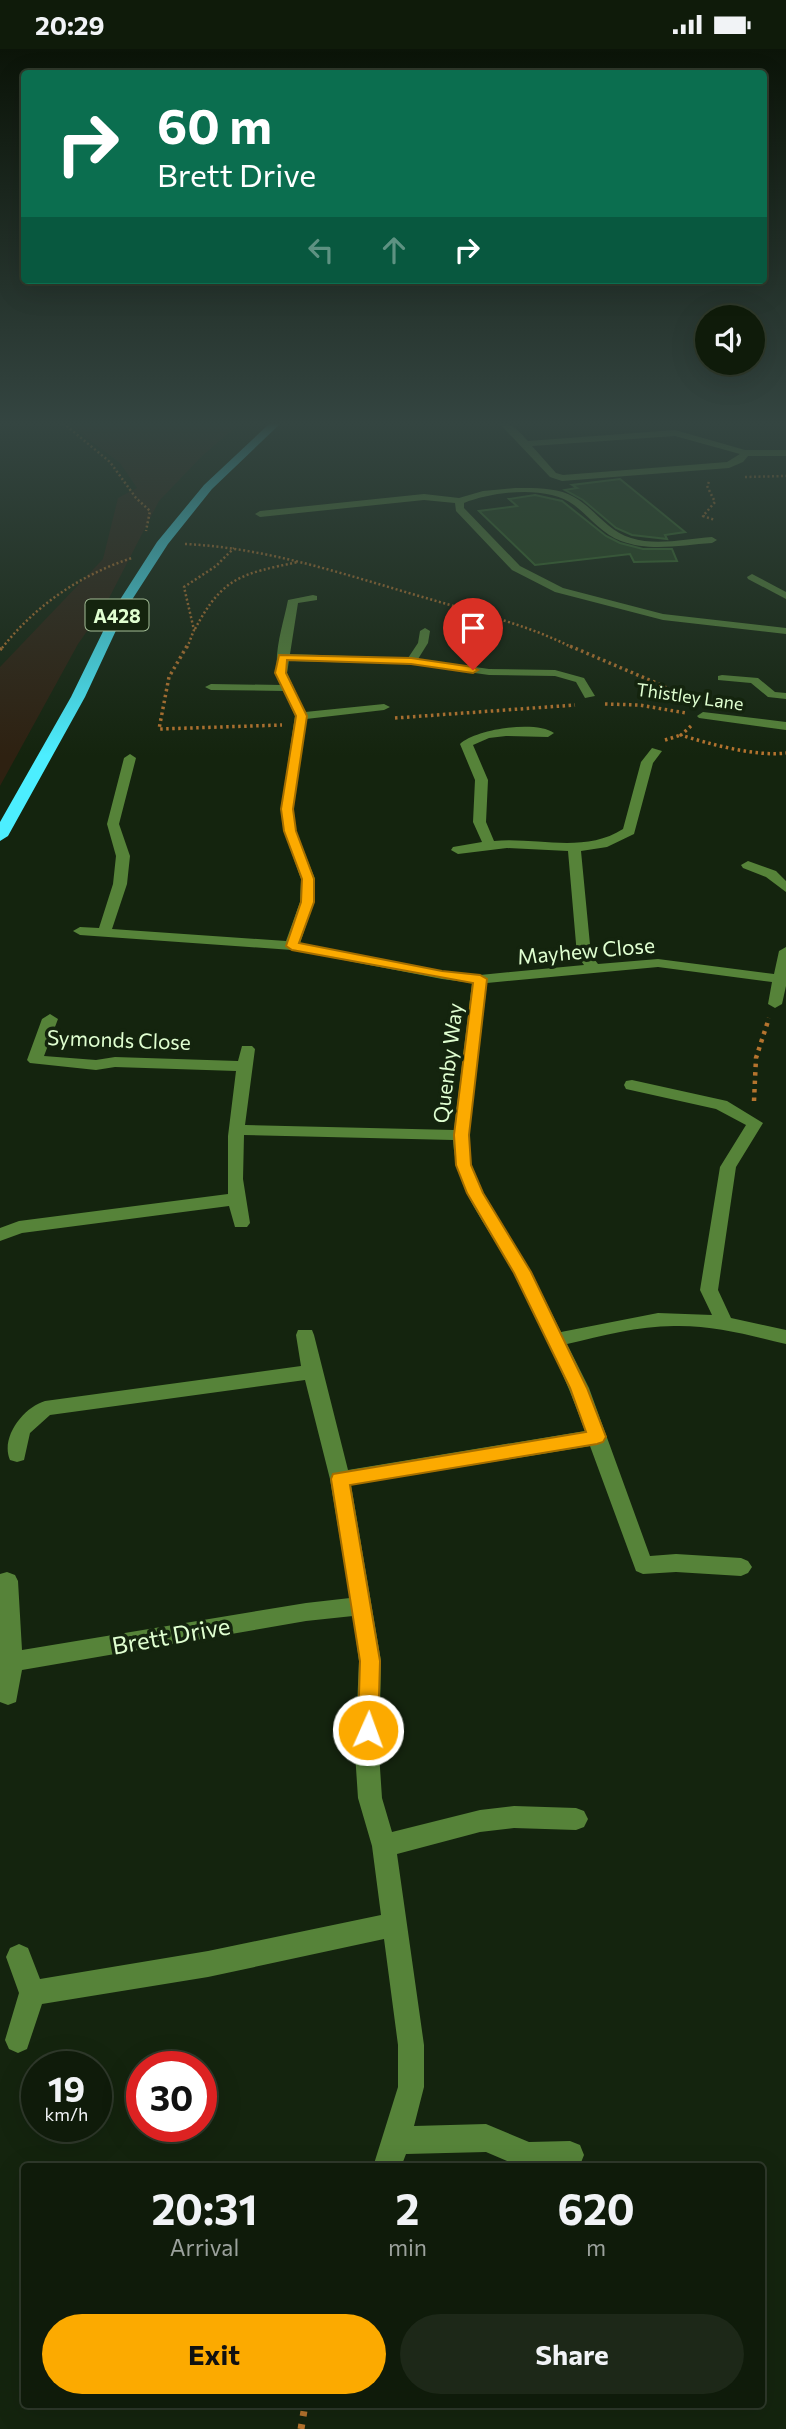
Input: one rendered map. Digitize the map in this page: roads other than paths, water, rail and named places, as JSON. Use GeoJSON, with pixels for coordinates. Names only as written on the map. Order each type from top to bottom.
{"type":"FeatureCollection","features":[{"type":"Feature","properties":{"kind":"highway","name":"A428"},"geometry":{"type":"LineString","coordinates":[[0,836],[66,719],[120,610],[170,534]]}},
{"type":"Feature","properties":{"kind":"street"},"geometry":{"type":"LineString","coordinates":[[483,534],[516,568],[546,585],[595,601],[697,623],[786,631]]}},
{"type":"Feature","properties":{"kind":"street"},"geometry":{"type":"LineString","coordinates":[[617,534],[623,539],[683,546],[712,540]]}},
{"type":"Feature","properties":{"kind":"street"},"geometry":{"type":"LineString","coordinates":[[752,577],[786,596]]}},
{"type":"Feature","properties":{"kind":"street"},"geometry":{"type":"LineString","coordinates":[[292,946],[307,902],[308,879],[290,831],[287,809],[301,721],[281,673],[293,600],[313,598]]}},
{"type":"Feature","properties":{"kind":"street"},"geometry":{"type":"LineString","coordinates":[[411,661],[423,643],[425,631]]}},
{"type":"Feature","properties":{"kind":"street"},"geometry":{"type":"LineString","coordinates":[[282,657],[411,661],[489,672],[569,675],[580,680],[589,696]]}},
{"type":"Feature","properties":{"kind":"street"},"geometry":{"type":"LineString","coordinates":[[722,678],[754,680],[772,695],[786,696]]}},
{"type":"Feature","properties":{"kind":"street"},"geometry":{"type":"LineString","coordinates":[[211,687],[286,688]]}},
{"type":"Feature","properties":{"kind":"street"},"geometry":{"type":"LineString","coordinates":[[301,721],[384,713]]}},
{"type":"Feature","properties":{"kind":"street","name":"Thistley Lane"},"geometry":{"type":"LineString","coordinates":[[703,716],[786,726]]}},
{"type":"Feature","properties":{"kind":"street"},"geometry":{"type":"LineString","coordinates":[[490,845],[477,824],[482,786],[477,765],[466,744],[479,736],[518,732],[548,733]]}},
{"type":"Feature","properties":{"kind":"street"},"geometry":{"type":"LineString","coordinates":[[458,850],[490,845],[574,847],[607,843],[629,831],[647,762],[656,751]]}},
{"type":"Feature","properties":{"kind":"street"},"geometry":{"type":"LineString","coordinates":[[104,933],[120,884],[123,856],[113,824],[130,758]]}},
{"type":"Feature","properties":{"kind":"street"},"geometry":{"type":"LineString","coordinates":[[574,847],[584,955],[594,969]]}},
{"type":"Feature","properties":{"kind":"street"},"geometry":{"type":"LineString","coordinates":[[748,865],[771,874],[786,888]]}},
{"type":"Feature","properties":{"kind":"street"},"geometry":{"type":"LineString","coordinates":[[771,874],[786,866]]}},
{"type":"Feature","properties":{"kind":"street","name":"Quenby Way"},"geometry":{"type":"LineString","coordinates":[[80,931],[292,946],[442,975],[480,979],[461,1135],[463,1165],[475,1193],[522,1272],[579,1388],[643,1565],[676,1563],[741,1567]]}},
{"type":"Feature","properties":{"kind":"street"},"geometry":{"type":"LineString","coordinates":[[775,1004],[786,951]]}},
{"type":"Feature","properties":{"kind":"street","name":"Mayhew Close"},"geometry":{"type":"LineString","coordinates":[[480,979],[659,963],[779,979]]}},
{"type":"Feature","properties":{"kind":"street","name":"Symonds Close"},"geometry":{"type":"LineString","coordinates":[[50,1019],[35,1060],[96,1065],[115,1062],[245,1066]]}},
{"type":"Feature","properties":{"kind":"street"},"geometry":{"type":"LineString","coordinates":[[241,1223],[235,1199],[234,1156],[247,1049]]}},
{"type":"Feature","properties":{"kind":"street"},"geometry":{"type":"LineString","coordinates":[[632,1085],[711,1102],[738,1112],[755,1123],[727,1167],[709,1290],[725,1324]]}},
{"type":"Feature","properties":{"kind":"street"},"geometry":{"type":"LineString","coordinates":[[237,1130],[461,1135]]}},
{"type":"Feature","properties":{"kind":"street"},"geometry":{"type":"LineString","coordinates":[[0,1235],[19,1227],[235,1199]]}},
{"type":"Feature","properties":{"kind":"street"},"geometry":{"type":"LineString","coordinates":[[555,1341],[609,1328],[673,1319],[725,1324],[786,1336]]}},
{"type":"Feature","properties":{"kind":"street"},"geometry":{"type":"LineString","coordinates":[[305,1335],[340,1479],[362,1606],[370,1661],[367,1753],[370,1798],[384,1846],[411,2046],[411,2087],[388,2163]]}},
{"type":"Feature","properties":{"kind":"street"},"geometry":{"type":"LineString","coordinates":[[17,1454],[17,1438],[27,1422],[45,1408],[312,1372]]}},
{"type":"Feature","properties":{"kind":"street"},"geometry":{"type":"LineString","coordinates":[[340,1479],[597,1437]]}},
{"type":"Feature","properties":{"kind":"street"},"geometry":{"type":"LineString","coordinates":[[7,1581],[12,1662],[8,1695]]}},
{"type":"Feature","properties":{"kind":"street","name":"Brett Drive"},"geometry":{"type":"LineString","coordinates":[[12,1662],[292,1615],[362,1606]]}},
{"type":"Feature","properties":{"kind":"street"},"geometry":{"type":"LineString","coordinates":[[384,1846],[480,1821],[514,1817],[576,1819]]}},
{"type":"Feature","properties":{"kind":"street"},"geometry":{"type":"LineString","coordinates":[[32,1993],[208,1964],[395,1924]]}},
{"type":"Feature","properties":{"kind":"street"},"geometry":{"type":"LineString","coordinates":[[18,2040],[32,1993],[19,1957]]}},
{"type":"Feature","properties":{"kind":"street"},"geometry":{"type":"LineString","coordinates":[[397,2140],[486,2138],[529,2156],[570,2155]]}}]}
